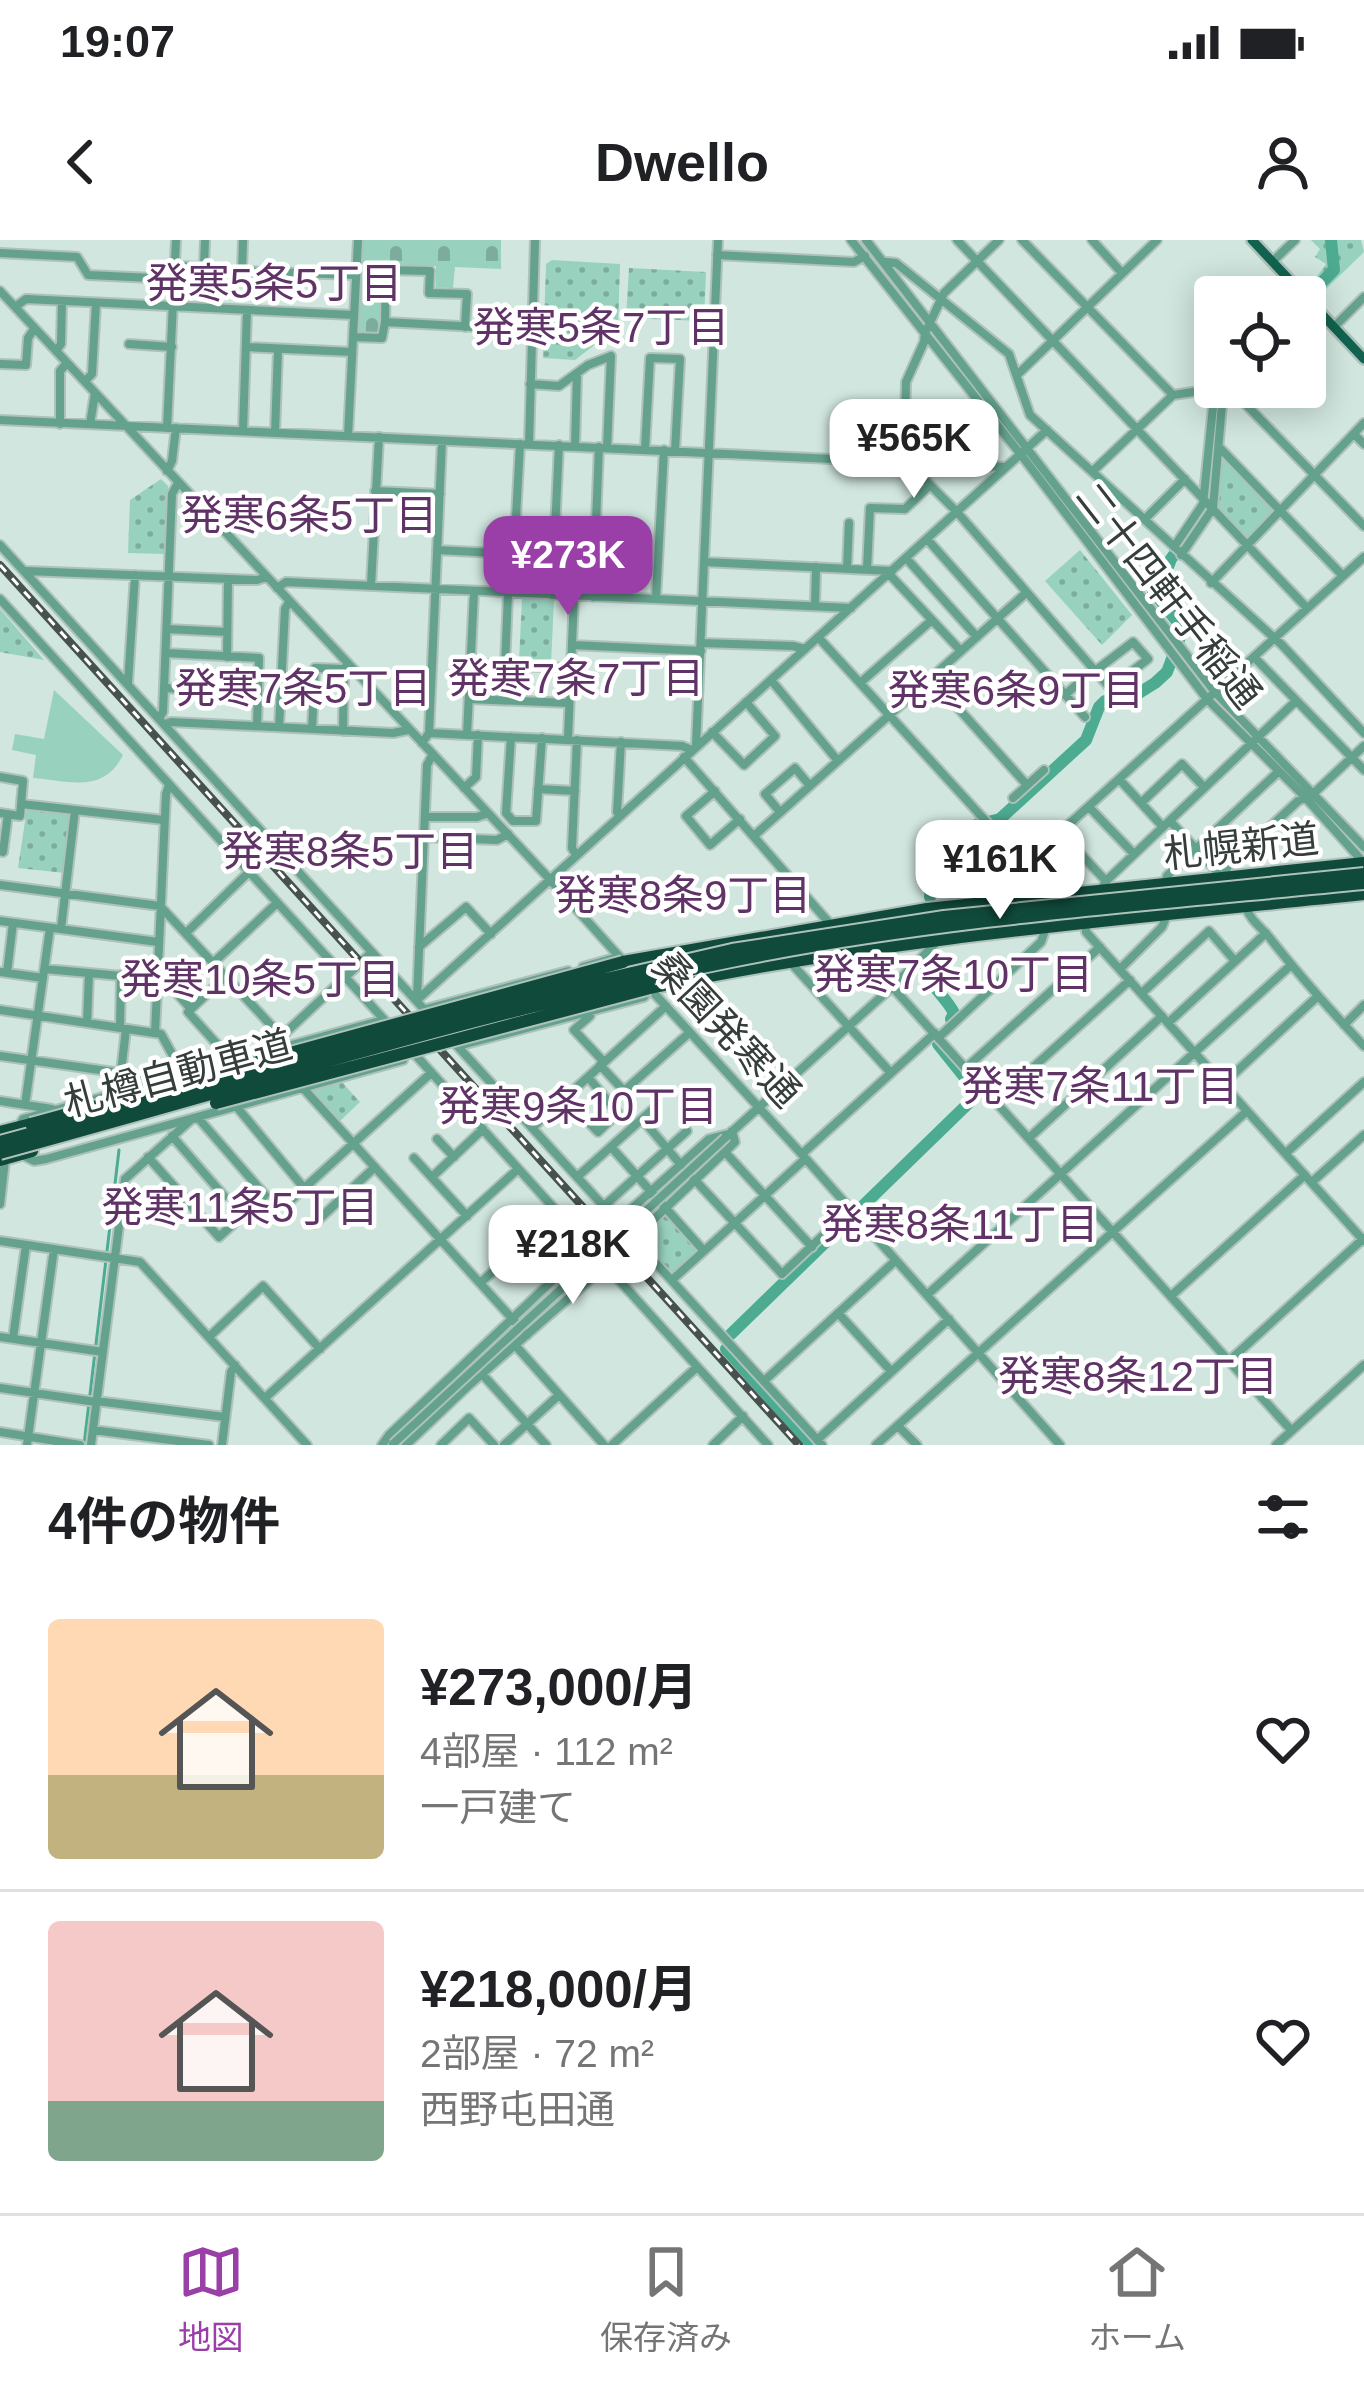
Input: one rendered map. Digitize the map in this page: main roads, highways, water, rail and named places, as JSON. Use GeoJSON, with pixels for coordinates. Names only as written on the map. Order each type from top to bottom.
{"type":"FeatureCollection","features":[{"type":"Feature","properties":{"kind":"highway","name":"札幌新道"},"geometry":{"type":"LineString","coordinates":[[0,1132],[623,962],[927,909],[1103,886],[1364,863]]}},
{"type":"Feature","properties":{"kind":"highway","name":"札樽自動車道"},"geometry":{"type":"LineString","coordinates":[[0,1142],[554,992],[732,950],[924,920],[1364,874]]}},
{"type":"Feature","properties":{"kind":"highway","name":"札樽自動車道"},"geometry":{"type":"LineString","coordinates":[[12,1155],[556,1000],[735,960],[944,927],[1364,883]]}},
{"type":"Feature","properties":{"kind":"highway","name":"札幌新道"},"geometry":{"type":"LineString","coordinates":[[12,1155],[650,988],[789,961],[938,939],[1364,894]]}},
{"type":"Feature","properties":{"kind":"main road"},"geometry":{"type":"LineString","coordinates":[[1252,240],[1284,276]]}},
{"type":"Feature","properties":{"kind":"main road"},"geometry":{"type":"LineString","coordinates":[[1326,320],[1364,358]]}},
{"type":"Feature","properties":{"kind":"waterway"},"geometry":{"type":"LineString","coordinates":[[1326,278],[1334,270],[1331,240]]}},
{"type":"Feature","properties":{"kind":"waterway"},"geometry":{"type":"LineString","coordinates":[[930,897],[937,853],[948,838],[1000,819],[1086,740],[1105,701],[1139,693],[1167,672],[1183,629],[1153,591],[1205,511],[1216,408]]}},
{"type":"Feature","properties":{"kind":"waterway"},"geometry":{"type":"LineString","coordinates":[[924,970],[954,1013],[951,1019]]}},
{"type":"Feature","properties":{"kind":"waterway"},"geometry":{"type":"LineString","coordinates":[[731,1334],[978,1094],[938,1044]]}},
{"type":"Feature","properties":{"kind":"waterway"},"geometry":{"type":"LineString","coordinates":[[84,1445],[119,1150]]}},
{"type":"Feature","properties":{"kind":"waterway"},"geometry":{"type":"LineString","coordinates":[[726,1349],[812,1445]]}},
{"type":"Feature","properties":{"kind":"railway"},"geometry":{"type":"LineString","coordinates":[[0,565],[799,1445]]}},
{"type":"Feature","properties":{"kind":"district","name":"発寒5条5丁目"},"geometry":{"type":"Point","coordinates":[274,283]}},
{"type":"Feature","properties":{"kind":"district","name":"発寒5条7丁目"},"geometry":{"type":"Point","coordinates":[601,327]}},
{"type":"Feature","properties":{"kind":"district","name":"発寒6条5丁目"},"geometry":{"type":"Point","coordinates":[309,515]}},
{"type":"Feature","properties":{"kind":"district","name":"発寒7条7丁目"},"geometry":{"type":"Point","coordinates":[576,678]}},
{"type":"Feature","properties":{"kind":"district","name":"発寒7条5丁目"},"geometry":{"type":"Point","coordinates":[303,688]}},
{"type":"Feature","properties":{"kind":"district","name":"発寒6条9丁目"},"geometry":{"type":"Point","coordinates":[1016,690]}},
{"type":"Feature","properties":{"kind":"district","name":"発寒8条5丁目"},"geometry":{"type":"Point","coordinates":[350,851]}},
{"type":"Feature","properties":{"kind":"district","name":"発寒8条9丁目"},"geometry":{"type":"Point","coordinates":[683,895]}},
{"type":"Feature","properties":{"kind":"district","name":"発寒7条10丁目"},"geometry":{"type":"Point","coordinates":[953,974]}},
{"type":"Feature","properties":{"kind":"district","name":"発寒10条5丁目"},"geometry":{"type":"Point","coordinates":[260,979]}},
{"type":"Feature","properties":{"kind":"district","name":"発寒7条11丁目"},"geometry":{"type":"Point","coordinates":[1100,1086]}},
{"type":"Feature","properties":{"kind":"district","name":"発寒9条10丁目"},"geometry":{"type":"Point","coordinates":[578,1106]}},
{"type":"Feature","properties":{"kind":"district","name":"発寒11条5丁目"},"geometry":{"type":"Point","coordinates":[240,1207]}},
{"type":"Feature","properties":{"kind":"district","name":"発寒8条11丁目"},"geometry":{"type":"Point","coordinates":[960,1224]}},
{"type":"Feature","properties":{"kind":"district","name":"発寒8条12丁目"},"geometry":{"type":"Point","coordinates":[1138,1376]}}]}
